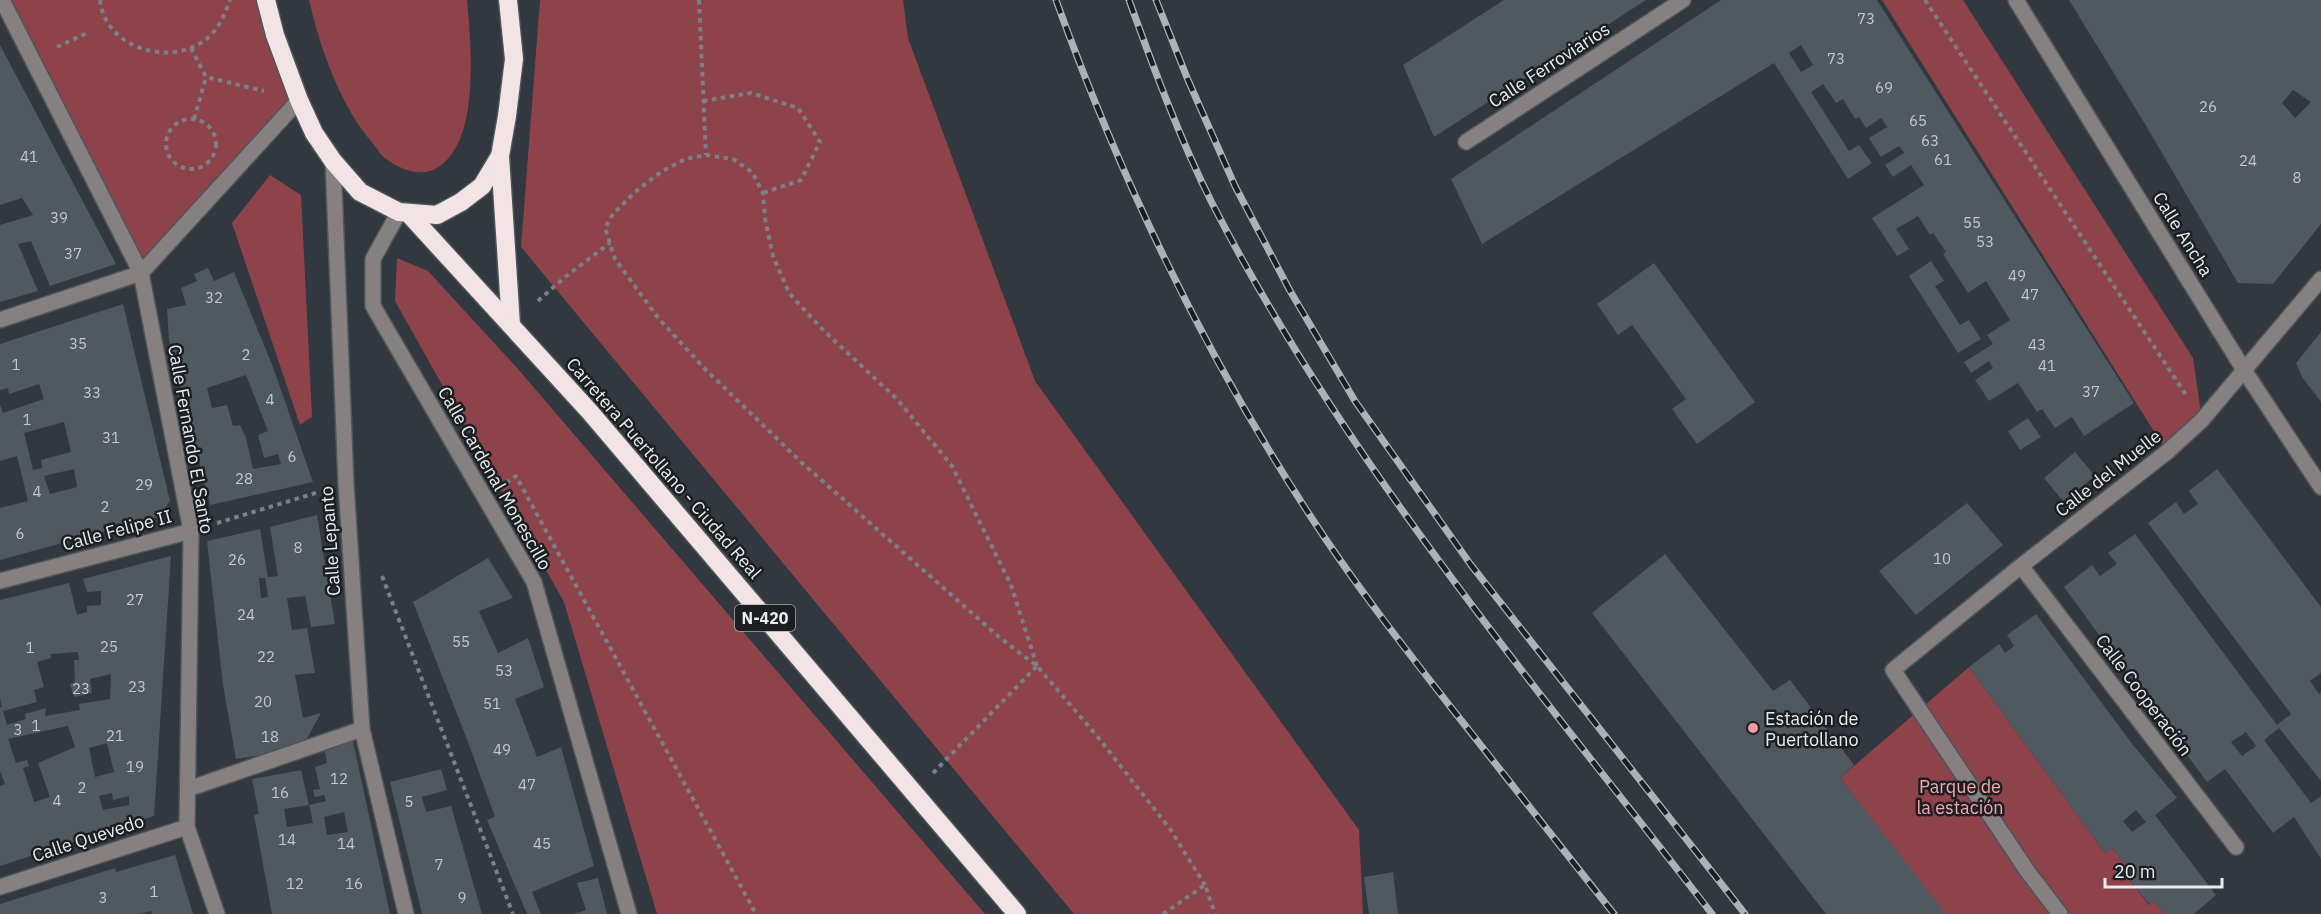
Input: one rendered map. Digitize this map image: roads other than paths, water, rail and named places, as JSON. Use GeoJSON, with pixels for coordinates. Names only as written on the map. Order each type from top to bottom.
{"type":"FeatureCollection","features":[{"type":"Feature","properties":{"kind":"highway"},"geometry":{"type":"LineString","coordinates":[[266,0],[275,35],[314,133],[333,161],[360,192],[404,212],[437,215],[482,186],[500,156]]}},
{"type":"Feature","properties":{"kind":"highway"},"geometry":{"type":"LineString","coordinates":[[508,0],[514,59],[500,156],[511,325]]}},
{"type":"Feature","properties":{"kind":"highway","name":"Carretera Puertollano - Ciudad Real"},"geometry":{"type":"LineString","coordinates":[[404,212],[590,412],[1017,914]]}},
{"type":"Feature","properties":{"kind":"street","name":"Calle Fernando El Santo"},"geometry":{"type":"LineString","coordinates":[[2,0],[141,273],[191,531],[187,827],[216,914]]}},
{"type":"Feature","properties":{"kind":"street","name":"Calle Ferroviarios"},"geometry":{"type":"LineString","coordinates":[[1466,142],[1683,0]]}},
{"type":"Feature","properties":{"kind":"street","name":"Calle Ancha"},"geometry":{"type":"LineString","coordinates":[[2016,0],[2244,370],[2321,487]]}},
{"type":"Feature","properties":{"kind":"street"},"geometry":{"type":"LineString","coordinates":[[0,320],[141,273],[299,100]]}},
{"type":"Feature","properties":{"kind":"street","name":"Calle Lepanto"},"geometry":{"type":"LineString","coordinates":[[333,161],[345,484],[362,729],[406,914]]}},
{"type":"Feature","properties":{"kind":"street","name":"Calle Cardenal Monescillo"},"geometry":{"type":"LineString","coordinates":[[404,212],[373,259],[373,306],[534,582],[629,914]]}},
{"type":"Feature","properties":{"kind":"street","name":"Calle del Muelle"},"geometry":{"type":"LineString","coordinates":[[2060,914],[2028,872],[1893,670],[2167,452],[2202,420],[2321,279]]}},
{"type":"Feature","properties":{"kind":"street","name":"Calle Felipe II"},"geometry":{"type":"LineString","coordinates":[[0,581],[191,531]]}},
{"type":"Feature","properties":{"kind":"street","name":"Calle Cooperación"},"geometry":{"type":"LineString","coordinates":[[2021,566],[2236,847]]}},
{"type":"Feature","properties":{"kind":"street"},"geometry":{"type":"LineString","coordinates":[[188,789],[362,729]]}},
{"type":"Feature","properties":{"kind":"street","name":"Calle Quevedo"},"geometry":{"type":"LineString","coordinates":[[0,887],[187,827]]}},
{"type":"Feature","properties":{"kind":"railway"},"geometry":{"type":"LineString","coordinates":[[1056,0],[1108,134],[1137,199],[1200,328],[1271,453],[1309,514],[1379,614],[1614,914]]}},
{"type":"Feature","properties":{"kind":"railway"},"geometry":{"type":"LineString","coordinates":[[1129,0],[1178,128],[1212,203],[1264,299],[1321,391],[1382,481],[1511,657],[1712,914]]}},
{"type":"Feature","properties":{"kind":"railway"},"geometry":{"type":"LineString","coordinates":[[1156,0],[1188,80],[1235,186],[1289,289],[1355,401],[1471,565],[1745,914]]}},
{"type":"Feature","properties":{"kind":"place","name":"Estación de Puertollano"},"geometry":{"type":"Point","coordinates":[1753,728]}},
{"type":"Feature","properties":{"kind":"park label","name":"Parque de la estación"},"geometry":{"type":"Point","coordinates":[1960,796]}}]}
